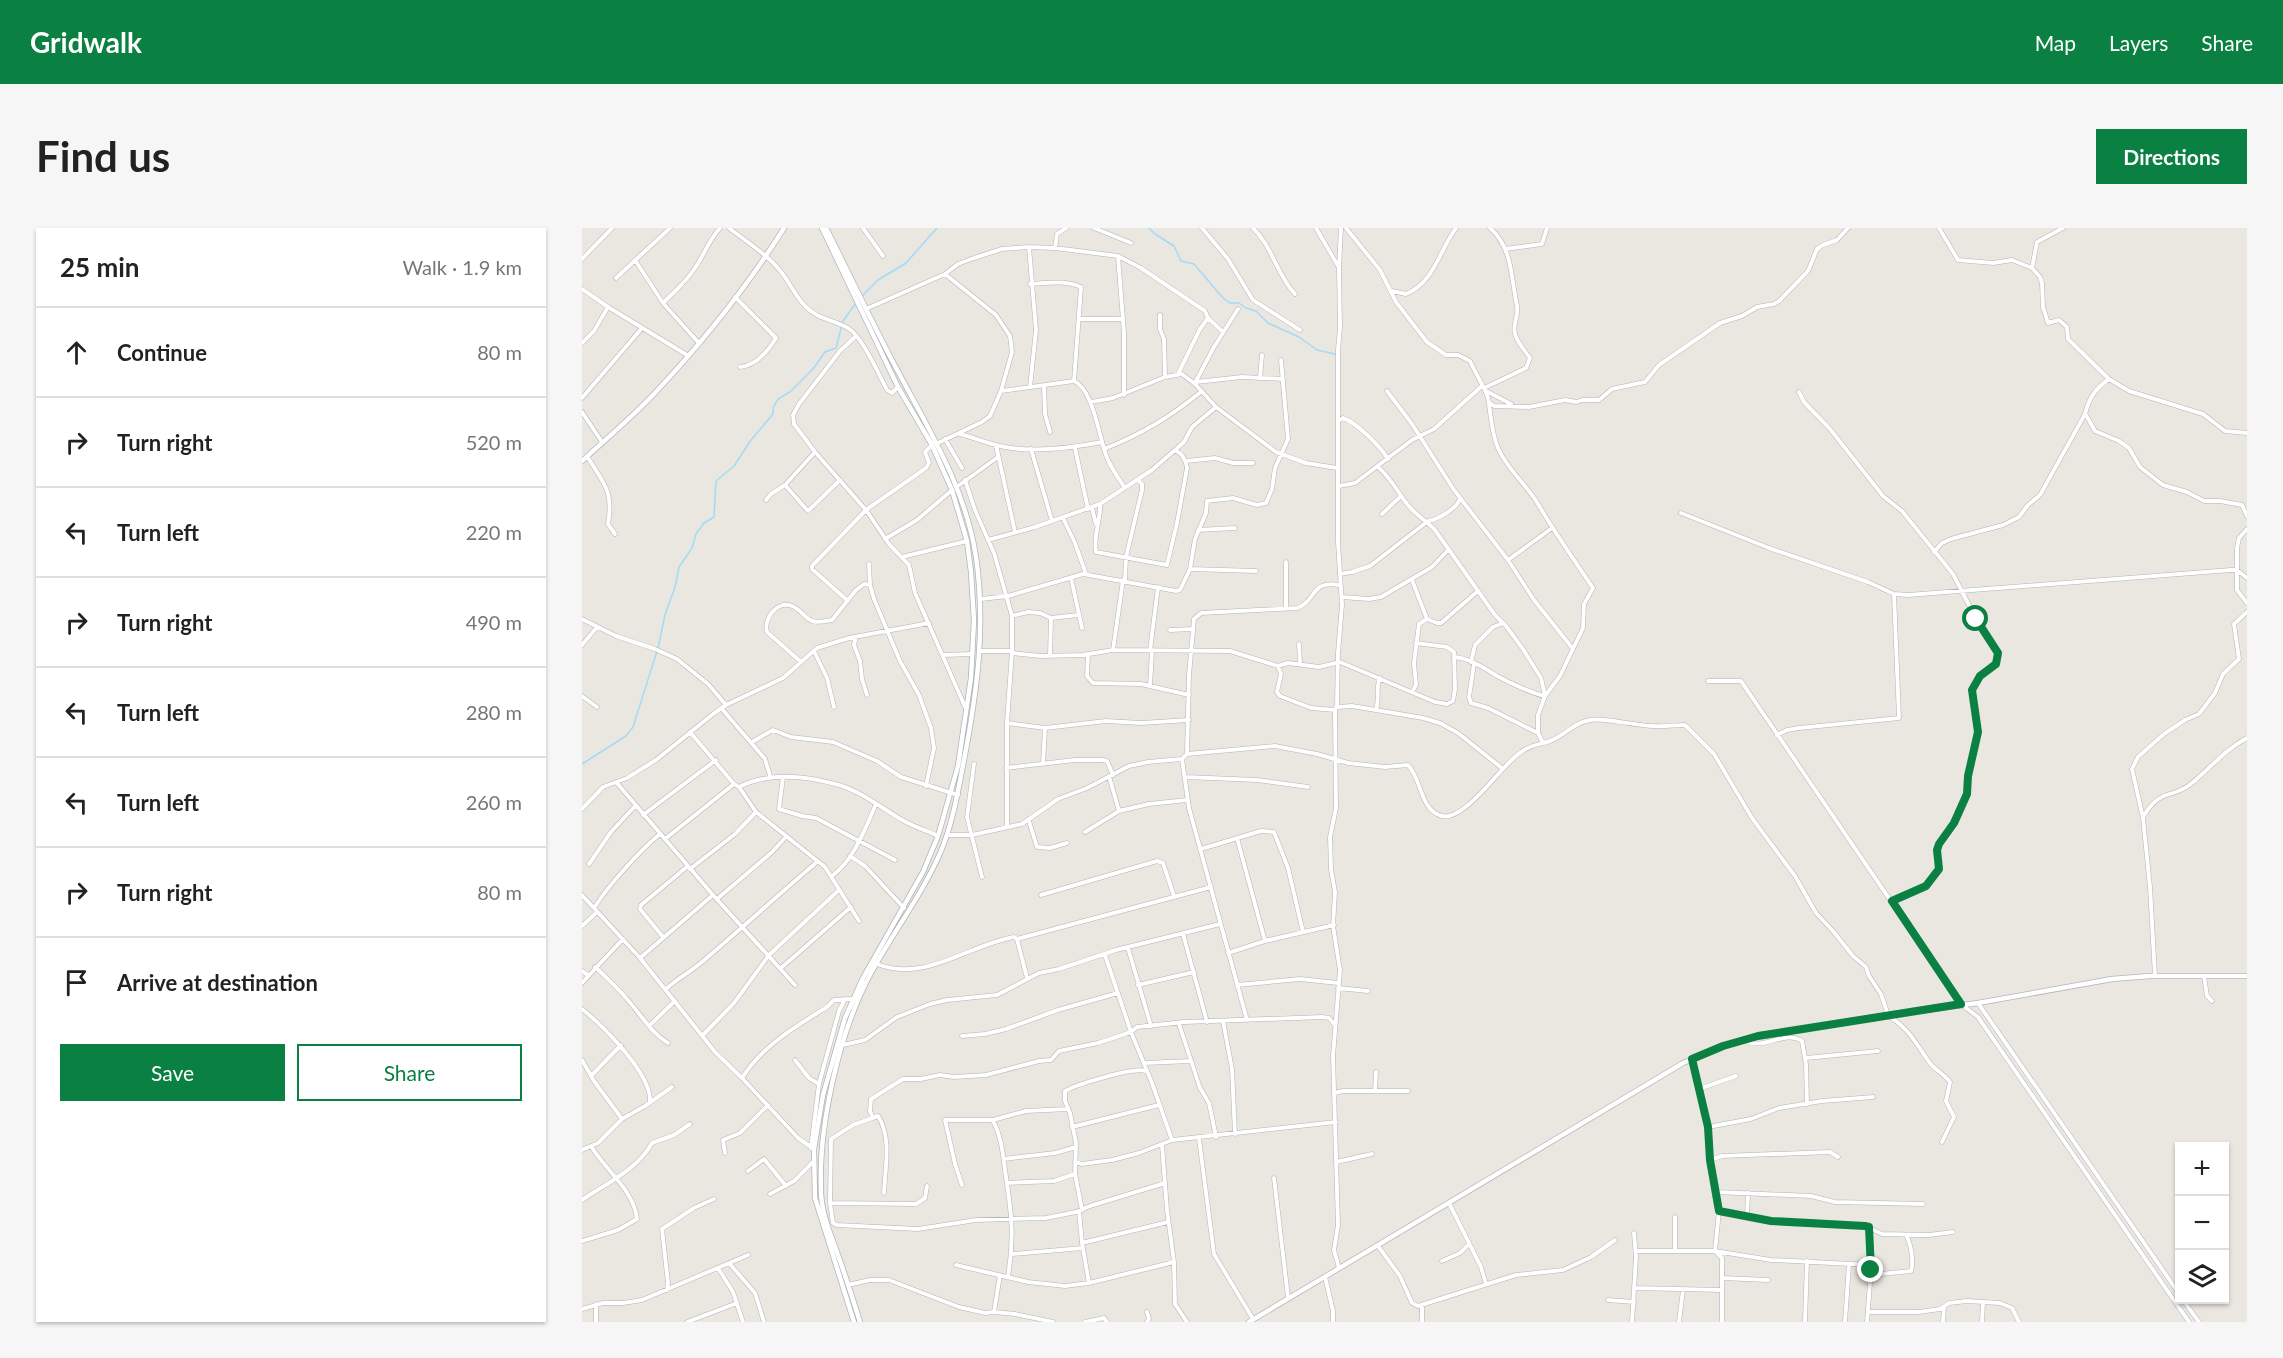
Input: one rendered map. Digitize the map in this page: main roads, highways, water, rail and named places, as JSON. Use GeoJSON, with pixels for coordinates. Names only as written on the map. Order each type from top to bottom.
{"type":"FeatureCollection","features":[{"type":"Feature","properties":{"kind":"main road"},"geometry":{"type":"LineString","coordinates":[[582,461],[652,396],[735,297],[766,257],[784,228]]}},
{"type":"Feature","properties":{"kind":"main road"},"geometry":{"type":"LineString","coordinates":[[824,228],[857,293],[898,387],[935,444],[967,541],[972,572],[974,620],[973,654],[966,709],[958,766],[951,794],[938,836],[923,872],[878,951],[842,1025],[825,1083],[813,1148],[814,1191],[818,1212],[854,1322]]}},
{"type":"Feature","properties":{"kind":"main road"},"geometry":{"type":"LineString","coordinates":[[860,1322],[825,1216],[820,1180],[828,1105],[843,1045],[865,985],[922,890],[947,835],[958,795],[981,651],[981,599],[971,532],[958,486],[864,309]]}},
{"type":"Feature","properties":{"kind":"main road"},"geometry":{"type":"LineString","coordinates":[[1251,1321],[1692,1059],[1723,1046],[1744,1040],[1887,1015],[1978,1003],[2112,979],[2155,976],[2247,976]]}},
{"type":"Feature","properties":{"kind":"waterway"},"geometry":{"type":"LineString","coordinates":[[861,297],[878,280],[906,263],[937,228]]}},
{"type":"Feature","properties":{"kind":"waterway"},"geometry":{"type":"LineString","coordinates":[[1149,228],[1174,246],[1181,261],[1194,264],[1230,303],[1239,303],[1256,311],[1268,323],[1299,337],[1317,350],[1335,354]]}},
{"type":"Feature","properties":{"kind":"waterway"},"geometry":{"type":"LineString","coordinates":[[582,764],[626,736],[633,727],[658,648],[679,567],[692,548],[696,534],[704,523],[714,517],[716,481],[734,466],[751,440],[773,414],[773,408],[778,399],[790,392],[813,369],[825,352],[836,348],[843,321],[856,303]]}}]}
